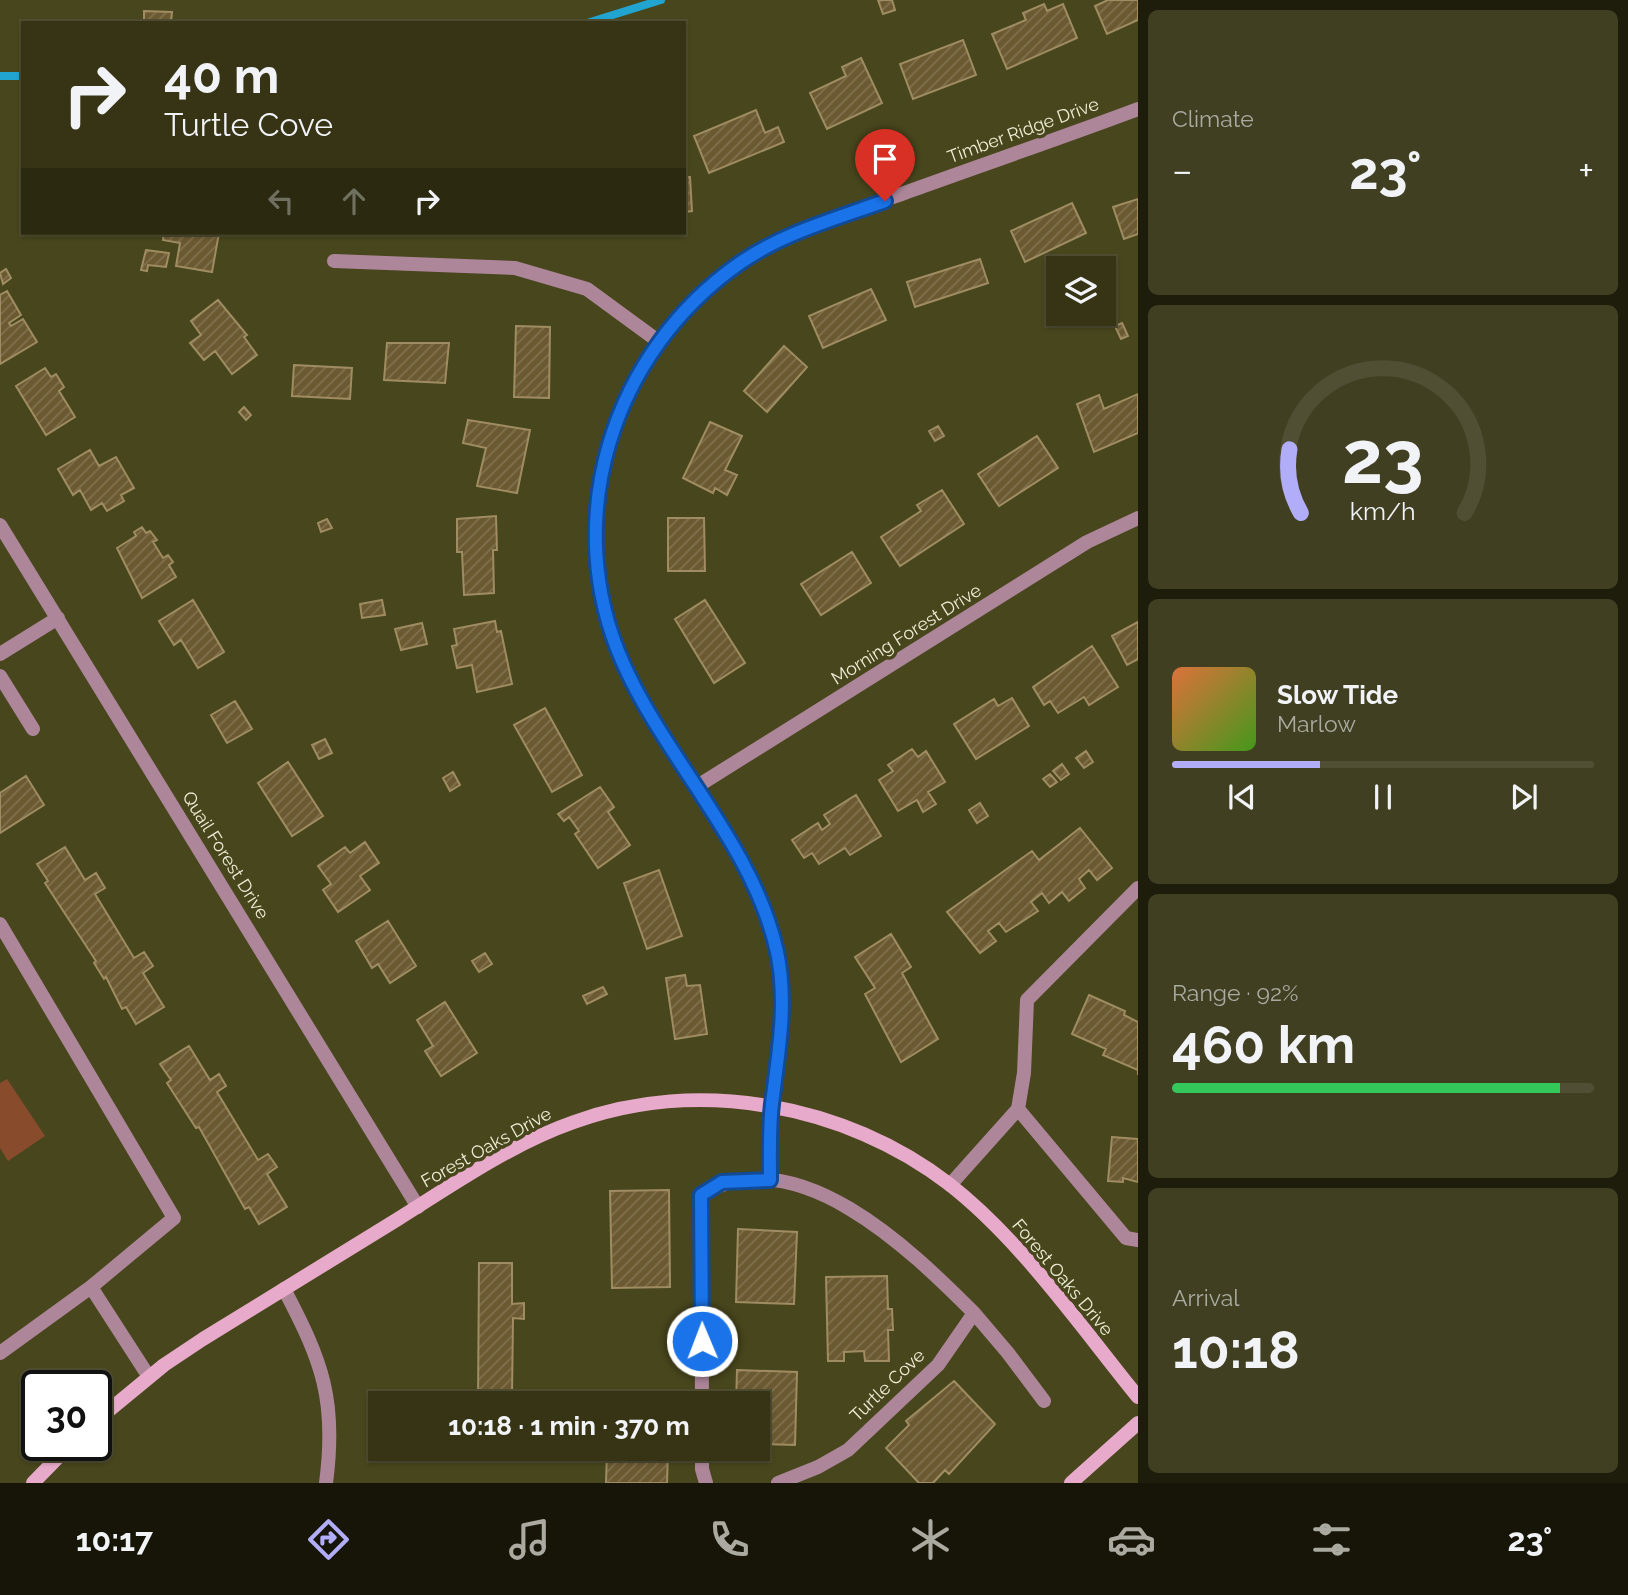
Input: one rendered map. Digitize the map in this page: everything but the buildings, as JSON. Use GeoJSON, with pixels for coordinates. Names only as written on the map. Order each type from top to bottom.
{"type":"FeatureCollection","features":[{"type":"Feature","properties":{"kind":"street","name":"Timber Ridge Drive"},"geometry":{"type":"LineString","coordinates":[[772,1106],[781,1045],[777,953],[760,902],[696,787],[653,720],[623,663],[606,619],[597,570],[595,536],[598,489],[612,425],[629,387],[658,341],[676,320],[739,264],[779,241],[1138,109]]}},
{"type":"Feature","properties":{"kind":"street"},"geometry":{"type":"LineString","coordinates":[[334,261],[515,268],[587,289],[658,341]]}},
{"type":"Feature","properties":{"kind":"street","name":"Morning Forest Drive"},"geometry":{"type":"LineString","coordinates":[[696,787],[1087,542],[1138,518]]}},
{"type":"Feature","properties":{"kind":"street","name":"Quail Forest Drive"},"geometry":{"type":"LineString","coordinates":[[0,525],[418,1207]]}},
{"type":"Feature","properties":{"kind":"street"},"geometry":{"type":"LineString","coordinates":[[0,654],[58,618]]}},
{"type":"Feature","properties":{"kind":"street"},"geometry":{"type":"LineString","coordinates":[[0,676],[33,729]]}},
{"type":"Feature","properties":{"kind":"street"},"geometry":{"type":"LineString","coordinates":[[950,1185],[1018,1109],[1024,1073],[1027,1000],[1138,888]]}},
{"type":"Feature","properties":{"kind":"street"},"geometry":{"type":"LineString","coordinates":[[0,924],[174,1218],[91,1287],[0,1353]]}},
{"type":"Feature","properties":{"kind":"street","name":"Forest Oaks Drive"},"geometry":{"type":"LineString","coordinates":[[112,1408],[149,1377],[284,1289],[544,1133],[604,1112],[671,1101],[716,1101],[772,1106],[857,1131],[892,1148],[950,1185],[1029,1264],[1138,1397]]}},
{"type":"Feature","properties":{"kind":"street"},"geometry":{"type":"LineString","coordinates":[[770,1180],[772,1106]]}},
{"type":"Feature","properties":{"kind":"street"},"geometry":{"type":"LineString","coordinates":[[1018,1109],[1126,1238],[1138,1240]]}},
{"type":"Feature","properties":{"kind":"street"},"geometry":{"type":"LineString","coordinates":[[702,1391],[701,1195],[722,1182],[770,1180],[794,1182],[849,1209],[922,1262],[974,1314],[1044,1401]]}},
{"type":"Feature","properties":{"kind":"street"},"geometry":{"type":"LineString","coordinates":[[91,1287],[149,1377]]}},
{"type":"Feature","properties":{"kind":"street"},"geometry":{"type":"LineString","coordinates":[[284,1289],[312,1342],[330,1407],[332,1443],[326,1483]]}},
{"type":"Feature","properties":{"kind":"street","name":"Turtle Cove"},"geometry":{"type":"LineString","coordinates":[[778,1483],[818,1467],[848,1450],[938,1365],[974,1314]]}},
{"type":"Feature","properties":{"kind":"street"},"geometry":{"type":"LineString","coordinates":[[1071,1483],[1138,1423]]}},
{"type":"Feature","properties":{"kind":"street"},"geometry":{"type":"LineString","coordinates":[[33,1483],[54,1461]]}},
{"type":"Feature","properties":{"kind":"street"},"geometry":{"type":"LineString","coordinates":[[702,1461],[706,1483]]}},
{"type":"Feature","properties":{"kind":"shaded area"},"geometry":{"type":"Polygon","coordinates":[[[7,1079],[45,1136],[8,1161],[0,1148],[0,1083],[7,1079]]]}},
{"type":"Feature","properties":{"kind":"waterway"},"geometry":{"type":"LineString","coordinates":[[593,21],[661,0]]}},
{"type":"Feature","properties":{"kind":"waterway"},"geometry":{"type":"LineString","coordinates":[[0,76],[21,76]]}},
{"type":"Feature","properties":{"kind":"route"},"geometry":{"type":"LineString","coordinates":[[702,1341],[699,1235],[701,1195],[722,1182],[770,1180],[772,1106],[781,1045],[781,990],[777,953],[760,902],[741,863],[653,720],[623,663],[606,619],[597,570],[595,536],[598,489],[612,425],[629,387],[658,341],[676,320],[739,264],[779,241],[885,201]]}}]}
